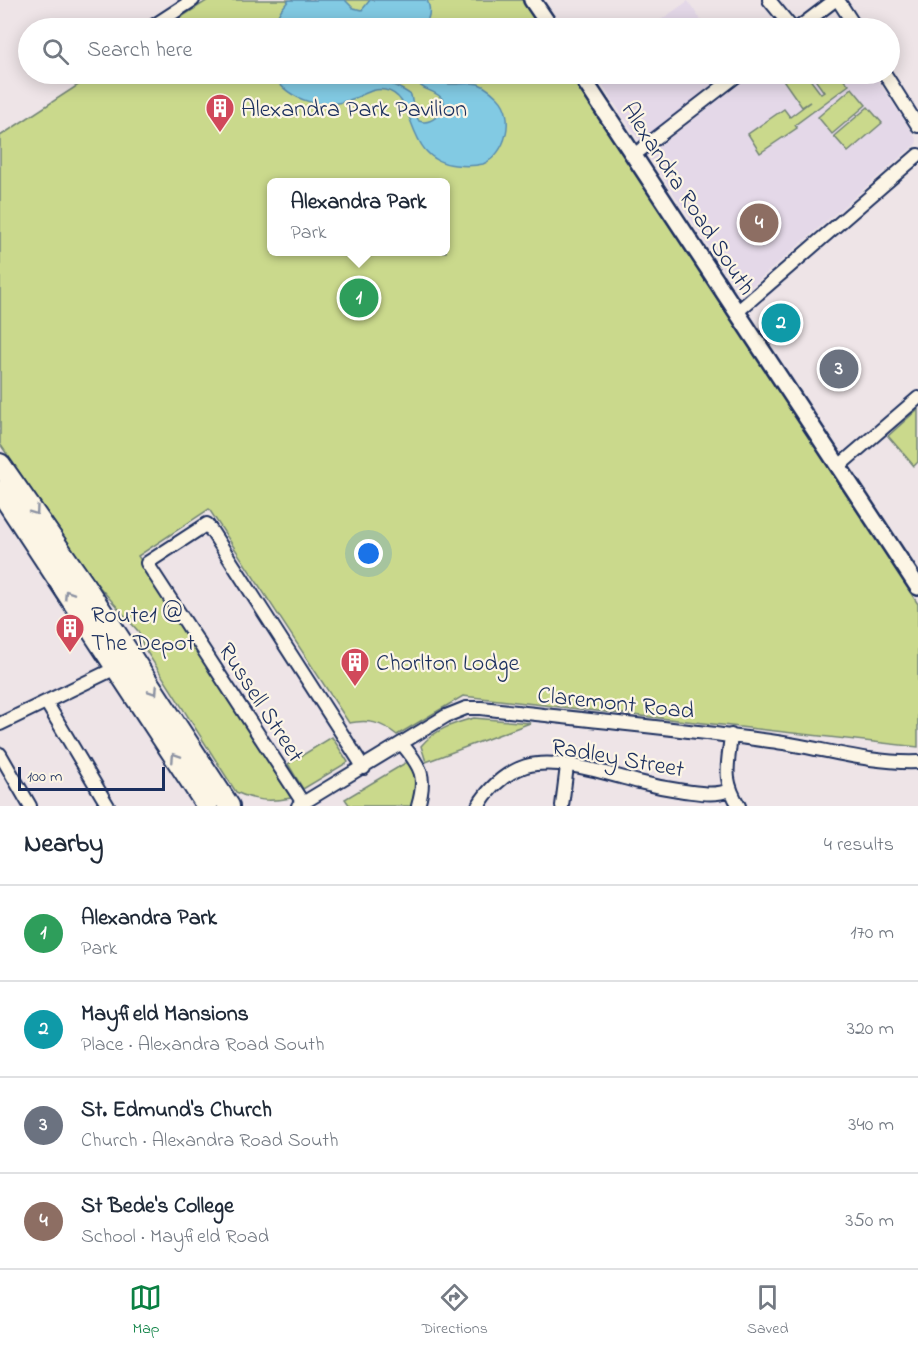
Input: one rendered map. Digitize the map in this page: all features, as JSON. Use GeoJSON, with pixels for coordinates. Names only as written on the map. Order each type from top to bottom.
{"type":"FeatureCollection","features":[{"type":"Feature","properties":{"kind":"highway"},"geometry":{"type":"LineString","coordinates":[[0,464],[48,531],[207,806]]}},
{"type":"Feature","properties":{"kind":"highway"},"geometry":{"type":"LineString","coordinates":[[0,491],[229,806]]}},
{"type":"Feature","properties":{"kind":"highway"},"geometry":{"type":"LineString","coordinates":[[208,775],[226,795],[242,806]]}},
{"type":"Feature","properties":{"kind":"street"},"geometry":{"type":"LineString","coordinates":[[165,18],[193,0]]}},
{"type":"Feature","properties":{"kind":"street"},"geometry":{"type":"LineString","coordinates":[[532,0],[544,18]]}},
{"type":"Feature","properties":{"kind":"street"},"geometry":{"type":"LineString","coordinates":[[768,0],[783,18]]}},
{"type":"Feature","properties":{"kind":"street"},"geometry":{"type":"LineString","coordinates":[[812,18],[836,0],[849,18]]}},
{"type":"Feature","properties":{"kind":"street","name":"Alexandra Road South"},"geometry":{"type":"LineString","coordinates":[[587,84],[918,587]]}},
{"type":"Feature","properties":{"kind":"street"},"geometry":{"type":"LineString","coordinates":[[634,155],[726,84]]}},
{"type":"Feature","properties":{"kind":"street"},"geometry":{"type":"LineString","coordinates":[[891,84],[918,126]]}},
{"type":"Feature","properties":{"kind":"street"},"geometry":{"type":"LineString","coordinates":[[737,312],[918,155]]}},
{"type":"Feature","properties":{"kind":"street"},"geometry":{"type":"LineString","coordinates":[[839,466],[918,398]]}},
{"type":"Feature","properties":{"kind":"street","name":"Russell Street"},"geometry":{"type":"LineString","coordinates":[[301,805],[147,563],[207,524],[364,768]]}},
{"type":"Feature","properties":{"kind":"street"},"geometry":{"type":"LineString","coordinates":[[0,724],[125,663]]}},
{"type":"Feature","properties":{"kind":"street"},"geometry":{"type":"LineString","coordinates":[[46,702],[108,806]]}},
{"type":"Feature","properties":{"kind":"street","name":"Claremont Road"},"geometry":{"type":"LineString","coordinates":[[301,805],[446,716],[466,708],[731,735],[798,744],[873,759],[918,762]]}},
{"type":"Feature","properties":{"kind":"street"},"geometry":{"type":"LineString","coordinates":[[731,735],[727,770],[730,790],[739,806]]}},
{"type":"Feature","properties":{"kind":"street"},"geometry":{"type":"LineString","coordinates":[[402,744],[419,767],[423,779],[423,791],[418,806]]}},
{"type":"Feature","properties":{"kind":"street"},"geometry":{"type":"LineString","coordinates":[[0,754],[30,806]]}},
{"type":"Feature","properties":{"kind":"street","name":"Radley Street"},"geometry":{"type":"LineString","coordinates":[[478,806],[495,784],[513,772],[540,764],[601,771],[640,783],[674,789],[711,794],[730,790]]}},
{"type":"Feature","properties":{"kind":"street"},"geometry":{"type":"LineString","coordinates":[[562,806],[567,766]]}},
{"type":"Feature","properties":{"kind":"shaded area"},"geometry":{"type":"Polygon","coordinates":[[[688,1],[699,18],[663,18],[688,1]]]}},
{"type":"Feature","properties":{"kind":"shaded area"},"geometry":{"type":"Polygon","coordinates":[[[602,84],[713,84],[640,142],[602,84]]]}},
{"type":"Feature","properties":{"kind":"shaded area"},"geometry":{"type":"Polygon","coordinates":[[[739,84],[881,84],[917,140],[916,144],[746,291],[738,291],[648,155],[739,84]]]}},
{"type":"Feature","properties":{"kind":"green space"},"geometry":{"type":"Polygon","coordinates":[[[208,0],[522,0],[534,18],[180,18],[208,0]]]}},
{"type":"Feature","properties":{"kind":"green space"},"geometry":{"type":"Polygon","coordinates":[[[80,84],[576,84],[918,604],[918,747],[463,696],[397,735],[374,723],[362,721],[349,723],[209,509],[138,556],[291,798],[263,800],[250,797],[236,792],[143,646],[138,631],[96,583],[0,444],[0,136],[80,84]]]}},
{"type":"Feature","properties":{"kind":"green space"},"geometry":{"type":"Polygon","coordinates":[[[786,84],[814,84],[821,94],[824,92],[818,84],[849,85],[795,125],[797,128],[760,153],[748,134],[784,109],[790,117],[810,102],[802,107],[786,84]]]}},
{"type":"Feature","properties":{"kind":"green space"},"geometry":{"type":"Polygon","coordinates":[[[852,88],[866,105],[832,134],[818,117],[852,88]]]}},
{"type":"Feature","properties":{"kind":"green space"},"geometry":{"type":"Polygon","coordinates":[[[868,107],[882,123],[848,152],[834,136],[868,107]]]}},
{"type":"Feature","properties":{"kind":"green space"},"geometry":{"type":"Polygon","coordinates":[[[918,409],[918,462],[914,466],[888,436],[918,409]]]}},
{"type":"Feature","properties":{"kind":"green space"},"geometry":{"type":"Polygon","coordinates":[[[474,718],[530,723],[426,762],[421,746],[426,740],[445,728],[474,718]]]}},
{"type":"Feature","properties":{"kind":"green space"},"geometry":{"type":"Polygon","coordinates":[[[332,737],[348,762],[303,789],[288,764],[332,737]]]}},
{"type":"Feature","properties":{"kind":"green space"},"geometry":{"type":"Polygon","coordinates":[[[407,762],[416,772],[417,778],[412,806],[350,806],[345,799],[407,762]]]}},
{"type":"Feature","properties":{"kind":"water"},"geometry":{"type":"Polygon","coordinates":[[[289,0],[345,0],[353,8],[362,10],[370,0],[427,0],[430,11],[428,18],[277,18],[289,0]]]}},
{"type":"Feature","properties":{"kind":"water"},"geometry":{"type":"Polygon","coordinates":[[[279,84],[391,84],[411,95],[414,112],[419,121],[423,122],[432,120],[439,114],[444,101],[436,93],[419,84],[479,84],[495,95],[503,106],[507,124],[506,134],[498,152],[483,164],[455,165],[438,161],[427,152],[419,141],[403,104],[396,95],[385,90],[376,90],[331,104],[308,101],[279,84]]]}},
{"type":"Feature","properties":{"kind":"place","name":"Alexandra Park Pavilion"},"geometry":{"type":"Point","coordinates":[220,134]}},
{"type":"Feature","properties":{"kind":"place","name":"St Bede's College"},"geometry":{"type":"Point","coordinates":[759,223]}},
{"type":"Feature","properties":{"kind":"place","name":"Alexandra Park"},"geometry":{"type":"Point","coordinates":[359,298]}},
{"type":"Feature","properties":{"kind":"place","name":"Mayfield Mansions"},"geometry":{"type":"Point","coordinates":[781,323]}},
{"type":"Feature","properties":{"kind":"place","name":"St. Edmund's Church"},"geometry":{"type":"Point","coordinates":[839,369]}},
{"type":"Feature","properties":{"kind":"place","name":"Route1 @ The Depot"},"geometry":{"type":"Point","coordinates":[70,654]}},
{"type":"Feature","properties":{"kind":"place","name":"Chorlton Lodge"},"geometry":{"type":"Point","coordinates":[355,688]}}]}
